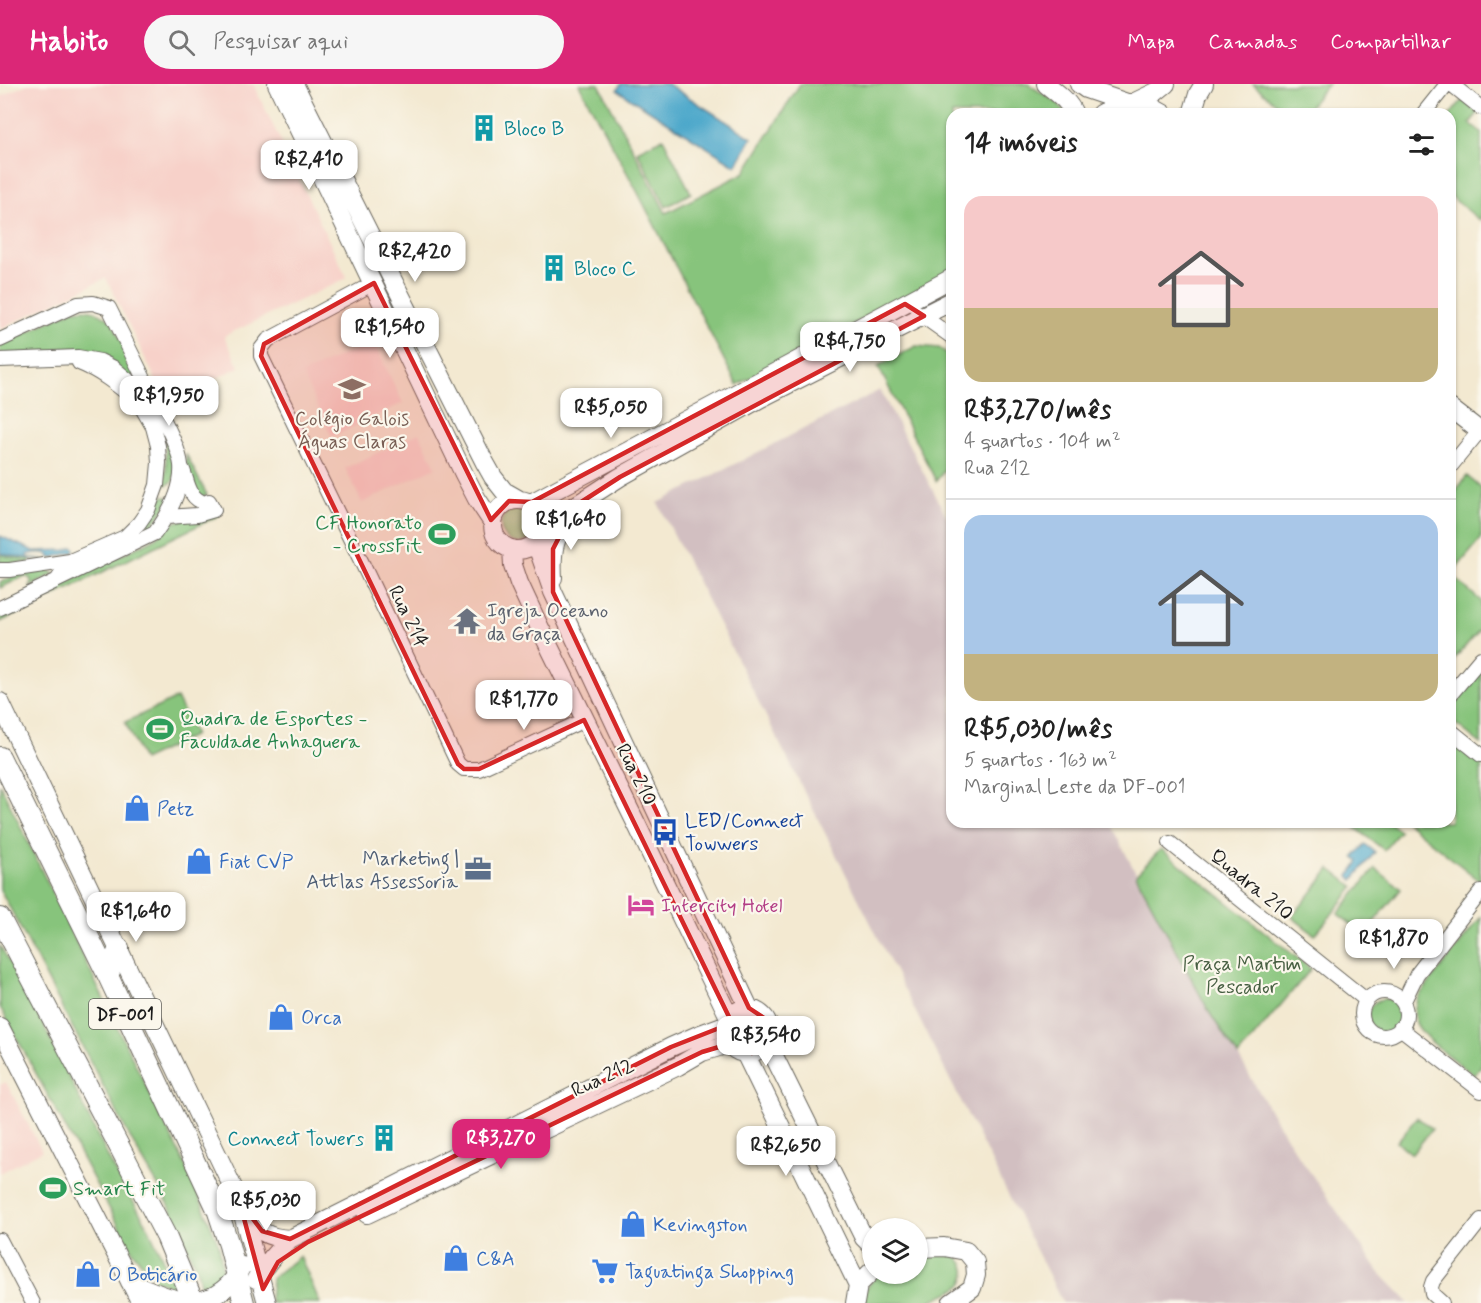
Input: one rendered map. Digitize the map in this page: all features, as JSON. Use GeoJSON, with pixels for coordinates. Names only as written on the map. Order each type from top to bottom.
{"type":"FeatureCollection","features":[{"type":"Feature","properties":{"kind":"highway","name":"DF-001"},"geometry":{"type":"LineString","coordinates":[[0,757],[108,976],[218,1209],[245,1303]]}},
{"type":"Feature","properties":{"kind":"highway","name":"DF-001"},"geometry":{"type":"LineString","coordinates":[[0,918],[157,1219],[194,1302]]}},
{"type":"Feature","properties":{"kind":"highway"},"geometry":{"type":"LineString","coordinates":[[108,976],[119,948]]}},
{"type":"Feature","properties":{"kind":"main road"},"geometry":{"type":"LineString","coordinates":[[277,84],[477,499],[493,523]]}},
{"type":"Feature","properties":{"kind":"main road"},"geometry":{"type":"LineString","coordinates":[[294,84],[493,477],[504,491],[524,501],[541,513],[544,526],[536,543],[528,548],[512,549],[498,540],[493,529],[495,514],[509,501],[524,501],[557,488],[712,416],[946,281]]}},
{"type":"Feature","properties":{"kind":"main road"},"geometry":{"type":"LineString","coordinates":[[1046,84],[1072,108]]}},
{"type":"Feature","properties":{"kind":"main road"},"geometry":{"type":"LineString","coordinates":[[1079,84],[1086,89],[1154,108]]}},
{"type":"Feature","properties":{"kind":"main road"},"geometry":{"type":"LineString","coordinates":[[1109,108],[1131,103],[1156,92],[1166,84]]}},
{"type":"Feature","properties":{"kind":"main road"},"geometry":{"type":"LineString","coordinates":[[1194,108],[1204,84]]}},
{"type":"Feature","properties":{"kind":"main road"},"geometry":{"type":"LineString","coordinates":[[756,392],[946,304]]}},
{"type":"Feature","properties":{"kind":"main road"},"geometry":{"type":"LineString","coordinates":[[1456,413],[1480,431]]}},
{"type":"Feature","properties":{"kind":"main road"},"geometry":{"type":"LineString","coordinates":[[544,526],[712,416]]}},
{"type":"Feature","properties":{"kind":"main road"},"geometry":{"type":"LineString","coordinates":[[484,461],[511,485],[519,489],[528,491],[557,488]]}},
{"type":"Feature","properties":{"kind":"main road"},"geometry":{"type":"LineString","coordinates":[[554,592],[553,549],[557,536],[575,506]]}},
{"type":"Feature","properties":{"kind":"main road","name":"Rua 210"},"geometry":{"type":"LineString","coordinates":[[536,543],[554,592],[749,1008]]}},
{"type":"Feature","properties":{"kind":"main road","name":"Rua 210"},"geometry":{"type":"LineString","coordinates":[[512,549],[513,565],[519,582],[636,824],[727,1021]]}},
{"type":"Feature","properties":{"kind":"main road"},"geometry":{"type":"LineString","coordinates":[[0,702],[238,1200],[252,1246],[262,1292]]}},
{"type":"Feature","properties":{"kind":"main road"},"geometry":{"type":"LineString","coordinates":[[737,1049],[758,1051],[767,1042],[770,1027],[763,1014],[749,1008],[741,1009],[727,1021],[725,1032],[737,1049],[856,1294]]}},
{"type":"Feature","properties":{"kind":"main road","name":"Rua 212"},"geometry":{"type":"LineString","coordinates":[[262,1292],[268,1261],[290,1239],[727,1021]]}},
{"type":"Feature","properties":{"kind":"main road"},"geometry":{"type":"LineString","coordinates":[[0,1027],[141,1303]]}},
{"type":"Feature","properties":{"kind":"main road"},"geometry":{"type":"LineString","coordinates":[[767,1042],[862,1234]]}},
{"type":"Feature","properties":{"kind":"main road","name":"Rua 212"},"geometry":{"type":"LineString","coordinates":[[262,1292],[278,1263],[308,1242],[678,1066],[702,1052],[737,1049]]}},
{"type":"Feature","properties":{"kind":"main road"},"geometry":{"type":"LineString","coordinates":[[238,1200],[262,1231],[273,1238],[290,1239]]}},
{"type":"Feature","properties":{"kind":"main road"},"geometry":{"type":"LineString","coordinates":[[130,1282],[169,1298],[194,1302],[223,1291],[237,1276],[252,1246]]}},
{"type":"Feature","properties":{"kind":"main road"},"geometry":{"type":"LineString","coordinates":[[928,1248],[944,1247],[966,1251],[975,1263],[976,1275],[972,1287],[951,1303]]}},
{"type":"Feature","properties":{"kind":"main road","name":"Rua 212"},"geometry":{"type":"LineString","coordinates":[[245,1303],[253,1284],[262,1292]]}},
{"type":"Feature","properties":{"kind":"street"},"geometry":{"type":"LineString","coordinates":[[1428,108],[1449,84],[1481,108]]}},
{"type":"Feature","properties":{"kind":"street","name":"Rua 214"},"geometry":{"type":"LineString","coordinates":[[374,283],[268,340],[261,349],[261,356],[458,764],[464,769],[479,769],[584,720]]}},
{"type":"Feature","properties":{"kind":"street"},"geometry":{"type":"LineString","coordinates":[[0,340],[78,304],[93,303],[109,308],[175,445],[192,495],[195,499],[205,503],[209,501],[214,510],[197,515],[167,517]]}},
{"type":"Feature","properties":{"kind":"street"},"geometry":{"type":"LineString","coordinates":[[905,304],[946,332]]}},
{"type":"Feature","properties":{"kind":"street"},"geometry":{"type":"LineString","coordinates":[[0,360],[78,357],[100,361],[114,368],[127,379],[139,395],[139,403],[153,427],[158,446],[159,464],[157,485],[148,510],[125,537],[70,561],[0,570]]}},
{"type":"Feature","properties":{"kind":"street"},"geometry":{"type":"LineString","coordinates":[[1456,460],[1480,431]]}},
{"type":"Feature","properties":{"kind":"street"},"geometry":{"type":"LineString","coordinates":[[0,608],[156,533],[167,517],[179,488],[181,465]]}},
{"type":"Feature","properties":{"kind":"street"},"geometry":{"type":"LineString","coordinates":[[57,581],[70,561]]}},
{"type":"Feature","properties":{"kind":"street"},"geometry":{"type":"LineString","coordinates":[[1456,688],[1481,658]]}},
{"type":"Feature","properties":{"kind":"street"},"geometry":{"type":"LineString","coordinates":[[1456,735],[1481,755]]}},
{"type":"Feature","properties":{"kind":"street","name":"Quadra 210"},"geometry":{"type":"LineString","coordinates":[[1170,843],[1366,1000]]}},
{"type":"Feature","properties":{"kind":"street"},"geometry":{"type":"LineString","coordinates":[[1403,1003],[1417,974],[1481,891]]}},
{"type":"Feature","properties":{"kind":"street"},"geometry":{"type":"LineString","coordinates":[[1385,992],[1399,998],[1403,1003],[1405,1016],[1404,1023],[1394,1033],[1380,1036],[1372,1033],[1363,1022],[1362,1014],[1366,1000],[1401,985],[1417,974]]}},
{"type":"Feature","properties":{"kind":"street"},"geometry":{"type":"LineString","coordinates":[[1400,1028],[1481,1091]]}},
{"type":"Feature","properties":{"kind":"street"},"geometry":{"type":"LineString","coordinates":[[1442,1303],[1432,1294],[1431,1287],[1481,1220]]}},
{"type":"Feature","properties":{"kind":"street"},"geometry":{"type":"LineString","coordinates":[[0,1240],[33,1303]]}},
{"type":"Feature","properties":{"kind":"highlighted area"},"geometry":{"type":"Polygon","coordinates":[[[374,283],[491,520],[509,501],[532,502],[905,304],[924,316],[620,477],[575,506],[553,549],[553,592],[749,1008],[767,1020],[767,1042],[752,1053],[729,1044],[702,1052],[308,1242],[278,1262],[263,1289],[239,1200],[262,1231],[290,1239],[671,1047],[732,1023],[584,720],[479,769],[464,769],[458,764],[261,356],[264,344],[374,283]]]}},
{"type":"Feature","properties":{"kind":"shaded area"},"geometry":{"type":"Polygon","coordinates":[[[27,84],[253,84],[347,278],[224,336],[239,367],[167,403],[106,278],[0,329],[0,97],[27,84]]]}},
{"type":"Feature","properties":{"kind":"shaded area","name":"Colégio Galois Águas Claras"},"geometry":{"type":"Polygon","coordinates":[[[373,341],[403,403],[332,437],[302,374],[373,341]]]}},
{"type":"Feature","properties":{"kind":"shaded area"},"geometry":{"type":"Polygon","coordinates":[[[880,390],[946,516],[946,828],[1112,828],[1211,1015],[1287,1139],[1379,1272],[1409,1303],[1063,1303],[658,503],[880,390]]]}},
{"type":"Feature","properties":{"kind":"shaded area"},"geometry":{"type":"Polygon","coordinates":[[[419,433],[436,467],[362,503],[345,468],[419,433]]]}},
{"type":"Feature","properties":{"kind":"shaded area"},"geometry":{"type":"Polygon","coordinates":[[[6,1082],[42,1151],[0,1173],[0,1085],[6,1082]]]}},
{"type":"Feature","properties":{"kind":"green space"},"geometry":{"type":"Polygon","coordinates":[[[579,84],[599,84],[666,213],[744,173],[800,84],[1028,84],[1059,104],[1061,108],[946,108],[946,275],[737,385],[579,84]]]}},
{"type":"Feature","properties":{"kind":"green space"},"geometry":{"type":"Polygon","coordinates":[[[1253,84],[1328,84],[1308,108],[1282,108],[1253,84]]]}},
{"type":"Feature","properties":{"kind":"green space"},"geometry":{"type":"Polygon","coordinates":[[[1462,100],[1478,113],[1470,123],[1481,132],[1481,221],[1456,201],[1456,108],[1462,100]]]}},
{"type":"Feature","properties":{"kind":"green space"},"geometry":{"type":"Polygon","coordinates":[[[663,138],[691,193],[666,207],[637,151],[663,138]]]}},
{"type":"Feature","properties":{"kind":"green space"},"geometry":{"type":"Polygon","coordinates":[[[84,309],[99,313],[112,322],[149,395],[74,351],[0,356],[0,345],[73,310],[84,309]]]}},
{"type":"Feature","properties":{"kind":"green space"},"geometry":{"type":"Polygon","coordinates":[[[916,346],[939,348],[946,353],[946,468],[936,481],[878,366],[916,346]]]}},
{"type":"Feature","properties":{"kind":"green space"},"geometry":{"type":"Polygon","coordinates":[[[165,434],[175,472],[171,483],[164,485],[166,470],[165,434]]]}},
{"type":"Feature","properties":{"kind":"green space"},"geometry":{"type":"Polygon","coordinates":[[[186,454],[207,495],[203,497],[199,495],[186,464],[186,454]]]}},
{"type":"Feature","properties":{"kind":"green space"},"geometry":{"type":"Polygon","coordinates":[[[1467,476],[1481,488],[1481,539],[1456,569],[1456,490],[1467,476]]]}},
{"type":"Feature","properties":{"kind":"green space"},"geometry":{"type":"Polygon","coordinates":[[[163,496],[168,497],[169,500],[159,517],[135,536],[152,515],[158,501],[163,496]]]}},
{"type":"Feature","properties":{"kind":"green space"},"geometry":{"type":"Polygon","coordinates":[[[519,507],[532,512],[537,525],[532,538],[519,543],[506,538],[501,525],[506,512],[519,507]]]}},
{"type":"Feature","properties":{"kind":"green space"},"geometry":{"type":"Polygon","coordinates":[[[215,511],[218,516],[0,622],[0,615],[152,540],[172,523],[215,511]]]}},
{"type":"Feature","properties":{"kind":"green space"},"geometry":{"type":"Polygon","coordinates":[[[0,554],[31,560],[30,563],[0,563],[0,554]]]}},
{"type":"Feature","properties":{"kind":"green space"},"geometry":{"type":"Polygon","coordinates":[[[46,568],[54,574],[30,587],[31,580],[23,577],[0,588],[0,582],[18,573],[46,568]]]}},
{"type":"Feature","properties":{"kind":"green space"},"geometry":{"type":"Polygon","coordinates":[[[1456,579],[1481,601],[1481,628],[1456,657],[1456,579]]]}},
{"type":"Feature","properties":{"kind":"green space"},"geometry":{"type":"Polygon","coordinates":[[[1481,666],[1481,744],[1456,724],[1456,697],[1481,666]]]}},
{"type":"Feature","properties":{"kind":"green space","name":"Quadra de Esportes - Faculdade Anhaguera"},"geometry":{"type":"Polygon","coordinates":[[[177,698],[195,735],[143,760],[125,722],[177,698]]]}},
{"type":"Feature","properties":{"kind":"green space"},"geometry":{"type":"Polygon","coordinates":[[[1456,743],[1481,763],[1480,881],[1414,828],[1456,828],[1456,743]]]}},
{"type":"Feature","properties":{"kind":"green space"},"geometry":{"type":"Polygon","coordinates":[[[0,784],[191,1177],[219,1245],[224,1278],[202,1292],[197,1271],[168,1203],[133,1143],[0,889],[0,784]]]}},
{"type":"Feature","properties":{"kind":"green space"},"geometry":{"type":"Polygon","coordinates":[[[1356,828],[1396,828],[1400,831],[1384,850],[1356,828]]]}},
{"type":"Feature","properties":{"kind":"green space","name":"Praça Martim Pescador"},"geometry":{"type":"Polygon","coordinates":[[[1161,849],[1311,969],[1238,1056],[1211,1015],[1136,875],[1161,849]]]}},
{"type":"Feature","properties":{"kind":"green space"},"geometry":{"type":"Polygon","coordinates":[[[1375,868],[1401,889],[1364,934],[1338,914],[1375,868]]]}},
{"type":"Feature","properties":{"kind":"green space"},"geometry":{"type":"Polygon","coordinates":[[[1330,869],[1354,887],[1315,935],[1292,917],[1330,869]]]}},
{"type":"Feature","properties":{"kind":"green space"},"geometry":{"type":"Polygon","coordinates":[[[1481,917],[1481,1066],[1474,1075],[1424,1034],[1418,1027],[1414,1011],[1418,997],[1481,917]]]}},
{"type":"Feature","properties":{"kind":"green space"},"geometry":{"type":"Polygon","coordinates":[[[0,945],[44,1026],[111,1163],[147,1225],[176,1288],[155,1280],[133,1252],[0,1007],[0,945]]]}},
{"type":"Feature","properties":{"kind":"green space"},"geometry":{"type":"Polygon","coordinates":[[[1385,999],[1397,1004],[1402,1016],[1397,1028],[1385,1033],[1373,1028],[1368,1016],[1373,1004],[1385,999]]]}},
{"type":"Feature","properties":{"kind":"green space"},"geometry":{"type":"Polygon","coordinates":[[[748,1018],[757,1022],[761,1031],[757,1040],[748,1044],[739,1040],[735,1031],[739,1022],[748,1018]]]}},
{"type":"Feature","properties":{"kind":"green space"},"geometry":{"type":"Polygon","coordinates":[[[1417,1117],[1432,1129],[1412,1154],[1397,1142],[1417,1117]]]}},
{"type":"Feature","properties":{"kind":"green space"},"geometry":{"type":"Polygon","coordinates":[[[928,1255],[957,1256],[964,1265],[966,1274],[963,1284],[926,1303],[860,1303],[870,1284],[928,1284],[928,1255]]]}},
{"type":"Feature","properties":{"kind":"green space"},"geometry":{"type":"Polygon","coordinates":[[[300,1256],[320,1303],[271,1303],[272,1278],[300,1256]]]}},
{"type":"Feature","properties":{"kind":"water"},"geometry":{"type":"Polygon","coordinates":[[[621,84],[668,84],[752,138],[736,166],[617,90],[621,84]]]}},
{"type":"Feature","properties":{"kind":"water"},"geometry":{"type":"Polygon","coordinates":[[[0,536],[34,551],[66,550],[73,547],[75,549],[74,552],[50,558],[44,553],[27,555],[30,558],[44,559],[33,559],[17,557],[0,553],[0,536]]]}},
{"type":"Feature","properties":{"kind":"water"},"geometry":{"type":"Polygon","coordinates":[[[1365,844],[1375,852],[1353,880],[1349,876],[1358,863],[1354,857],[1365,844]]]}},
{"type":"Feature","properties":{"kind":"place","name":"Bloco B"},"geometry":{"type":"Point","coordinates":[484,128]}},
{"type":"Feature","properties":{"kind":"place","name":"Bloco C"},"geometry":{"type":"Point","coordinates":[554,268]}},
{"type":"Feature","properties":{"kind":"place","name":"Colégio Galois Águas Claras"},"geometry":{"type":"Point","coordinates":[352,389]}},
{"type":"Feature","properties":{"kind":"place","name":"CF Honorato - CrossFit"},"geometry":{"type":"Point","coordinates":[442,534]}},
{"type":"Feature","properties":{"kind":"place","name":"Igreja Oceano da Graça"},"geometry":{"type":"Point","coordinates":[467,621]}},
{"type":"Feature","properties":{"kind":"place","name":"Quadra de Esportes - Faculdade Anhaguera"},"geometry":{"type":"Point","coordinates":[160,729]}},
{"type":"Feature","properties":{"kind":"place","name":"Petz"},"geometry":{"type":"Point","coordinates":[137,808]}},
{"type":"Feature","properties":{"kind":"place","name":"LED/Connect Towwers"},"geometry":{"type":"Point","coordinates":[665,832]}},
{"type":"Feature","properties":{"kind":"place","name":"Fiat CVP"},"geometry":{"type":"Point","coordinates":[199,861]}},
{"type":"Feature","properties":{"kind":"place","name":"Marketing | Attlas Assessoria"},"geometry":{"type":"Point","coordinates":[478,869]}},
{"type":"Feature","properties":{"kind":"place","name":"Intercity Hotel"},"geometry":{"type":"Point","coordinates":[641,905]}},
{"type":"Feature","properties":{"kind":"place","name":"Orca"},"geometry":{"type":"Point","coordinates":[281,1017]}},
{"type":"Feature","properties":{"kind":"place","name":"Connect Towers"},"geometry":{"type":"Point","coordinates":[384,1138]}},
{"type":"Feature","properties":{"kind":"place","name":"Smart Fit"},"geometry":{"type":"Point","coordinates":[53,1188]}},
{"type":"Feature","properties":{"kind":"place","name":"Kevingston"},"geometry":{"type":"Point","coordinates":[633,1224]}},
{"type":"Feature","properties":{"kind":"place","name":"C&A"},"geometry":{"type":"Point","coordinates":[456,1258]}},
{"type":"Feature","properties":{"kind":"place","name":"Taguatinga Shopping"},"geometry":{"type":"Point","coordinates":[605,1271]}},
{"type":"Feature","properties":{"kind":"place","name":"O Boticário"},"geometry":{"type":"Point","coordinates":[88,1274]}}]}
